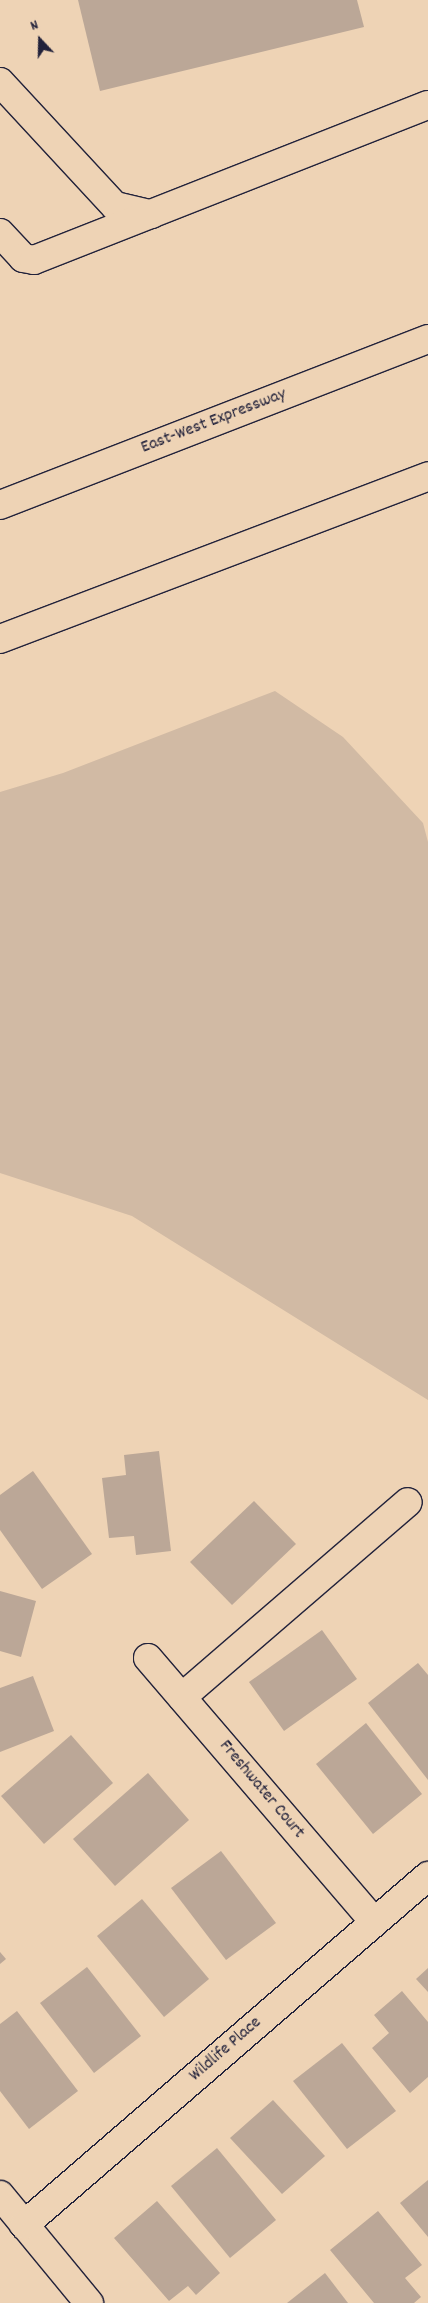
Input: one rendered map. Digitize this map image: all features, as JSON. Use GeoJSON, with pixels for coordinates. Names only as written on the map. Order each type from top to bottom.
{"type":"FeatureCollection","features":[{"type":"Feature","properties":{"kind":"main road"},"geometry":{"type":"LineString","coordinates":[[0,82],[115,206],[151,214]]}},
{"type":"Feature","properties":{"kind":"main road"},"geometry":{"type":"LineString","coordinates":[[0,233],[23,258],[34,260],[428,105]]}},
{"type":"Feature","properties":{"kind":"main road","name":"East-West Expressway"},"geometry":{"type":"LineString","coordinates":[[0,505],[428,339]]}},
{"type":"Feature","properties":{"kind":"main road"},"geometry":{"type":"LineString","coordinates":[[0,639],[428,476]]}},
{"type":"Feature","properties":{"kind":"main road"},"geometry":{"type":"LineString","coordinates":[[182,1697],[408,1502]]}},
{"type":"Feature","properties":{"kind":"main road","name":"Freshwater Court"},"geometry":{"type":"LineString","coordinates":[[148,1658],[374,1922]]}},
{"type":"Feature","properties":{"kind":"main road","name":"Wildlife Place"},"geometry":{"type":"LineString","coordinates":[[24,2225],[428,1876]]}},
{"type":"Feature","properties":{"kind":"main road"},"geometry":{"type":"LineString","coordinates":[[0,2195],[89,2303]]}},
{"type":"Feature","properties":{"kind":"shaded area"},"geometry":{"type":"Polygon","coordinates":[[[275,691],[343,737],[423,823],[428,842],[428,1400],[132,1216],[0,1173],[0,792],[63,773],[275,691]]]}},
{"type":"Feature","properties":{"kind":"building"},"geometry":{"type":"Polygon","coordinates":[[[78,0],[357,0],[364,27],[100,91],[78,0]]]}},
{"type":"Feature","properties":{"kind":"building"},"geometry":{"type":"Polygon","coordinates":[[[159,1451],[171,1551],[136,1555],[134,1536],[109,1538],[102,1478],[126,1475],[124,1455],[159,1451]]]}},
{"type":"Feature","properties":{"kind":"building"},"geometry":{"type":"Polygon","coordinates":[[[33,1471],[92,1554],[42,1589],[0,1530],[0,1495],[33,1471]]]}},
{"type":"Feature","properties":{"kind":"building"},"geometry":{"type":"Polygon","coordinates":[[[254,1501],[296,1544],[232,1605],[190,1562],[254,1501]]]}},
{"type":"Feature","properties":{"kind":"building"},"geometry":{"type":"Polygon","coordinates":[[[0,1591],[36,1601],[21,1657],[0,1651],[0,1591]]]}},
{"type":"Feature","properties":{"kind":"building"},"geometry":{"type":"Polygon","coordinates":[[[322,1630],[357,1679],[284,1731],[249,1682],[322,1630]]]}},
{"type":"Feature","properties":{"kind":"building"},"geometry":{"type":"Polygon","coordinates":[[[418,1663],[428,1675],[428,1780],[368,1703],[418,1663]]]}},
{"type":"Feature","properties":{"kind":"building"},"geometry":{"type":"Polygon","coordinates":[[[33,1676],[54,1731],[0,1752],[0,1688],[33,1676]]]}},
{"type":"Feature","properties":{"kind":"building"},"geometry":{"type":"Polygon","coordinates":[[[366,1723],[422,1794],[373,1834],[316,1764],[366,1723]]]}},
{"type":"Feature","properties":{"kind":"building"},"geometry":{"type":"Polygon","coordinates":[[[71,1735],[113,1783],[44,1844],[1,1796],[71,1735]]]}},
{"type":"Feature","properties":{"kind":"building"},"geometry":{"type":"Polygon","coordinates":[[[148,1773],[189,1820],[115,1886],[73,1839],[148,1773]]]}},
{"type":"Feature","properties":{"kind":"building"},"geometry":{"type":"Polygon","coordinates":[[[221,1851],[276,1923],[226,1960],[171,1888],[221,1851]]]}},
{"type":"Feature","properties":{"kind":"building"},"geometry":{"type":"Polygon","coordinates":[[[142,1899],[209,1979],[164,2017],[97,1936],[142,1899]]]}},
{"type":"Feature","properties":{"kind":"building"},"geometry":{"type":"Polygon","coordinates":[[[0,1952],[6,1959],[0,1964],[0,1952]]]}},
{"type":"Feature","properties":{"kind":"building"},"geometry":{"type":"Polygon","coordinates":[[[87,1967],[141,2036],[94,2073],[40,2003],[87,1967]]]}},
{"type":"Feature","properties":{"kind":"building"},"geometry":{"type":"Polygon","coordinates":[[[428,1968],[428,1992],[416,1979],[428,1968]]]}},
{"type":"Feature","properties":{"kind":"building"},"geometry":{"type":"Polygon","coordinates":[[[402,1991],[428,2022],[428,2077],[410,2093],[372,2048],[389,2033],[374,2015],[402,1991]]]}},
{"type":"Feature","properties":{"kind":"building"},"geometry":{"type":"Polygon","coordinates":[[[17,2011],[78,2091],[29,2129],[0,2091],[0,2024],[17,2011]]]}},
{"type":"Feature","properties":{"kind":"building"},"geometry":{"type":"Polygon","coordinates":[[[342,2043],[396,2111],[347,2149],[293,2081],[342,2043]]]}},
{"type":"Feature","properties":{"kind":"building"},"geometry":{"type":"Polygon","coordinates":[[[273,2100],[325,2156],[282,2194],[230,2138],[273,2100]]]}},
{"type":"Feature","properties":{"kind":"building"},"geometry":{"type":"Polygon","coordinates":[[[217,2148],[276,2220],[230,2258],[171,2186],[217,2148]]]}},
{"type":"Feature","properties":{"kind":"building"},"geometry":{"type":"Polygon","coordinates":[[[428,2180],[428,2237],[400,2203],[428,2180]]]}},
{"type":"Feature","properties":{"kind":"building"},"geometry":{"type":"Polygon","coordinates":[[[157,2201],[220,2273],[196,2295],[188,2286],[169,2301],[114,2238],[157,2201]]]}},
{"type":"Feature","properties":{"kind":"building"},"geometry":{"type":"Polygon","coordinates":[[[378,2211],[422,2265],[405,2278],[421,2297],[414,2303],[374,2303],[330,2250],[378,2211]]]}},
{"type":"Feature","properties":{"kind":"building"},"geometry":{"type":"Polygon","coordinates":[[[325,2273],[348,2303],[287,2303],[325,2273]]]}}]}
